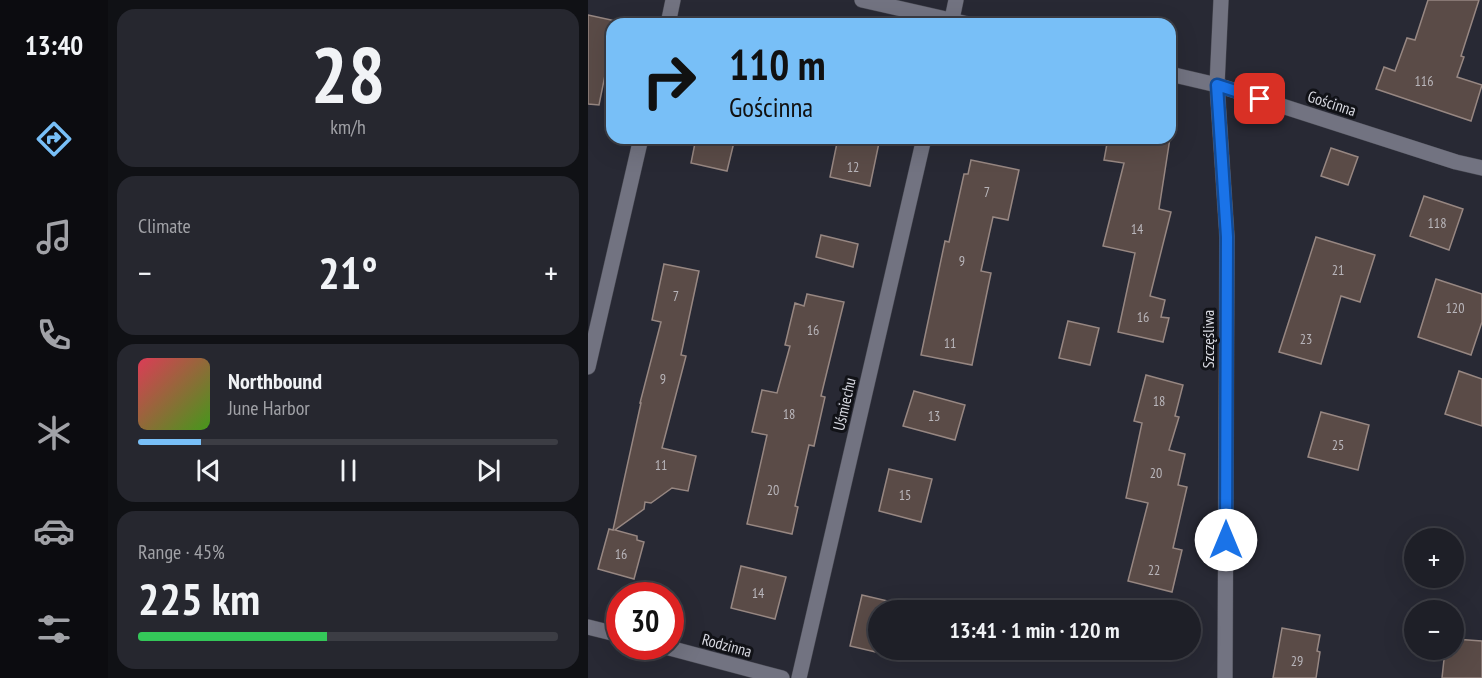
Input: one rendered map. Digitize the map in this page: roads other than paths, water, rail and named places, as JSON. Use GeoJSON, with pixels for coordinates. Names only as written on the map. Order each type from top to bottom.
{"type":"FeatureCollection","features":[{"type":"Feature","properties":{"kind":"street"},"geometry":{"type":"LineString","coordinates":[[669,18],[673,0]]}},
{"type":"Feature","properties":{"kind":"street"},"geometry":{"type":"LineString","coordinates":[[862,0],[935,18]]}},
{"type":"Feature","properties":{"kind":"street"},"geometry":{"type":"LineString","coordinates":[[952,18],[956,0]]}},
{"type":"Feature","properties":{"kind":"street","name":"Szczęśliwa"},"geometry":{"type":"LineString","coordinates":[[1221,0],[1217,85],[1227,237],[1225,678]]}},
{"type":"Feature","properties":{"kind":"street","name":"Gościnna"},"geometry":{"type":"LineString","coordinates":[[1176,75],[1217,85],[1456,162],[1482,168]]}},
{"type":"Feature","properties":{"kind":"street"},"geometry":{"type":"LineString","coordinates":[[588,367],[640,144]]}},
{"type":"Feature","properties":{"kind":"street","name":"Uśmiechu"},"geometry":{"type":"LineString","coordinates":[[799,678],[923,144]]}},
{"type":"Feature","properties":{"kind":"street"},"geometry":{"type":"LineString","coordinates":[[588,627],[606,632]]}},
{"type":"Feature","properties":{"kind":"street","name":"Rodzinna"},"geometry":{"type":"LineString","coordinates":[[684,652],[782,678]]}}]}
